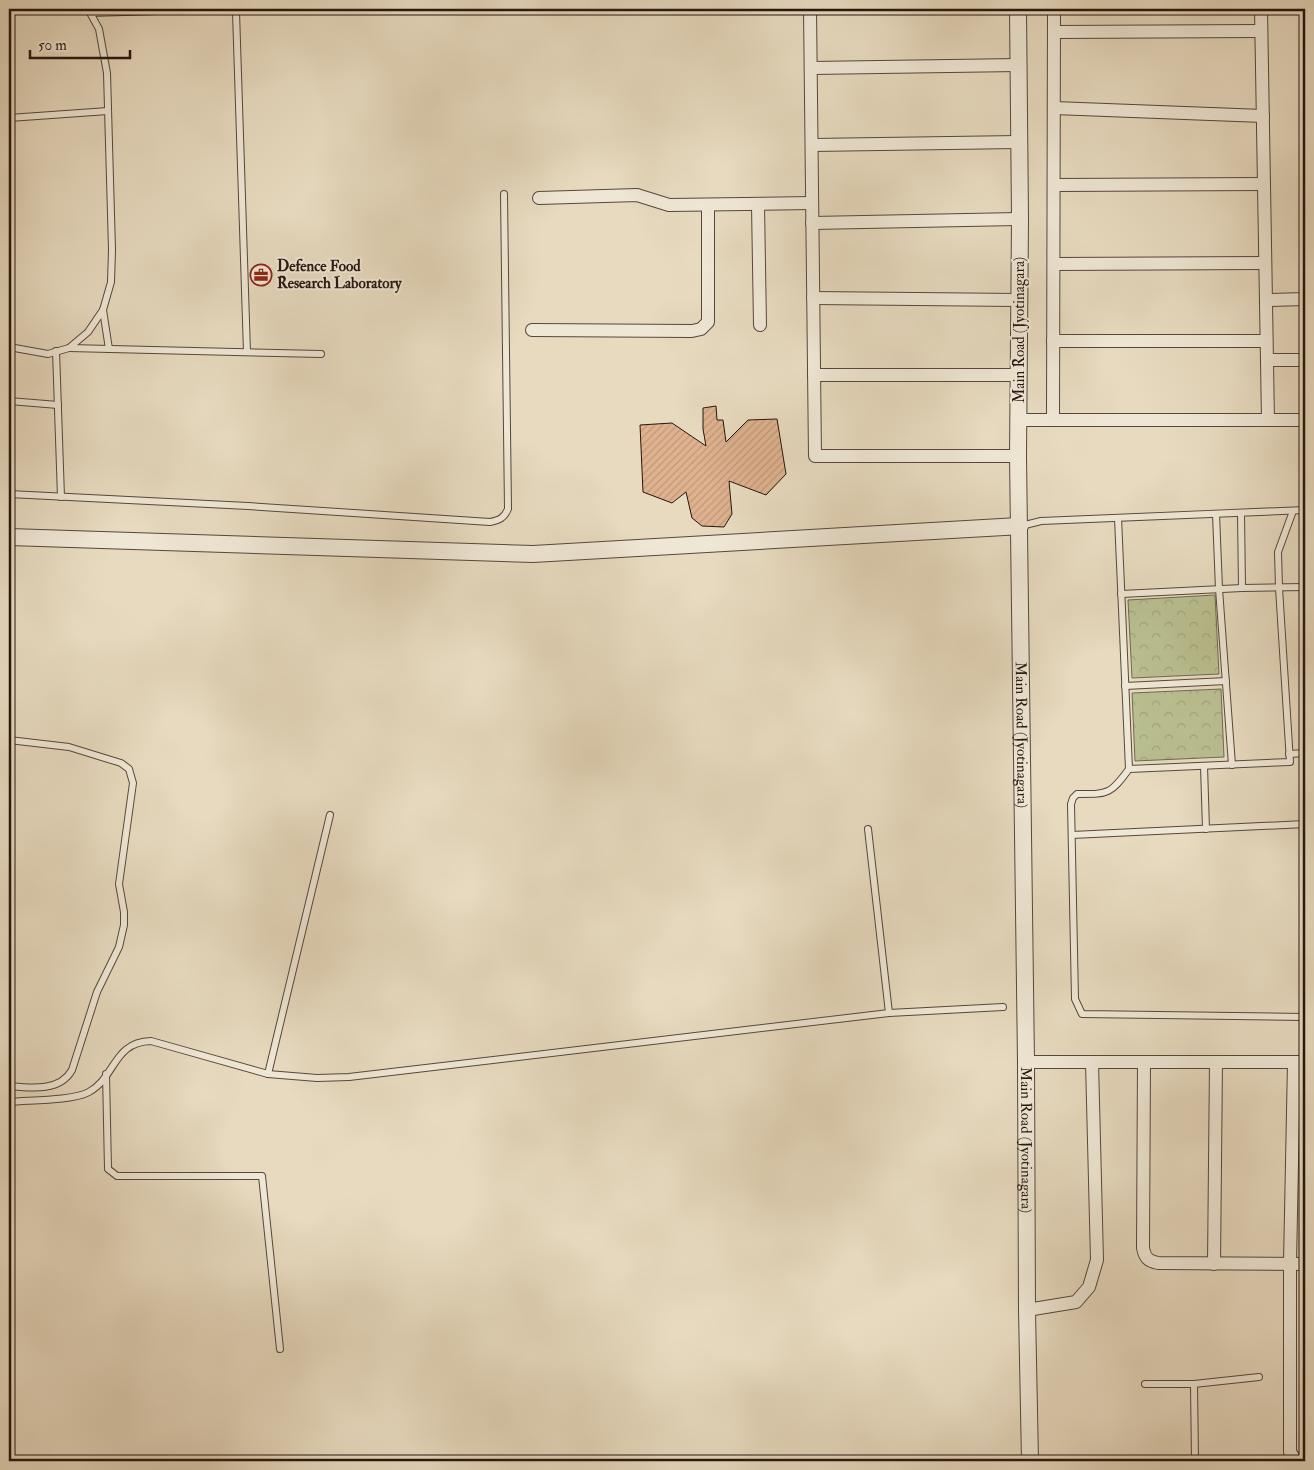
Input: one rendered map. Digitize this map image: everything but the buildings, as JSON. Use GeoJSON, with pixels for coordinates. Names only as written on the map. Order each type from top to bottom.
{"type":"FeatureCollection","features":[{"type":"Feature","properties":{"kind":"street"},"geometry":{"type":"LineString","coordinates":[[810,9],[815,456],[1018,456]]}},
{"type":"Feature","properties":{"kind":"street","name":"Main Road (Jyotinagara)"},"geometry":{"type":"LineString","coordinates":[[1018,9],[1020,219],[1018,456],[1030,1461]]}},
{"type":"Feature","properties":{"kind":"street"},"geometry":{"type":"LineString","coordinates":[[1053,420],[1054,9]]}},
{"type":"Feature","properties":{"kind":"street"},"geometry":{"type":"LineString","coordinates":[[1261,9],[1268,420]]}},
{"type":"Feature","properties":{"kind":"street"},"geometry":{"type":"LineString","coordinates":[[1054,32],[1261,30]]}},
{"type":"Feature","properties":{"kind":"street"},"geometry":{"type":"LineString","coordinates":[[811,68],[1018,65]]}},
{"type":"Feature","properties":{"kind":"street"},"geometry":{"type":"LineString","coordinates":[[1054,108],[1263,116]]}},
{"type":"Feature","properties":{"kind":"street"},"geometry":{"type":"LineString","coordinates":[[812,145],[1018,142]]}},
{"type":"Feature","properties":{"kind":"street"},"geometry":{"type":"LineString","coordinates":[[1054,185],[1264,184]]}},
{"type":"Feature","properties":{"kind":"street"},"geometry":{"type":"LineString","coordinates":[[539,198],[636,195],[669,205],[812,203]]}},
{"type":"Feature","properties":{"kind":"street"},"geometry":{"type":"LineString","coordinates":[[532,330],[692,331],[701,329],[708,322],[708,205]]}},
{"type":"Feature","properties":{"kind":"street"},"geometry":{"type":"LineString","coordinates":[[758,205],[760,325]]}},
{"type":"Feature","properties":{"kind":"street"},"geometry":{"type":"LineString","coordinates":[[812,223],[1020,219]]}},
{"type":"Feature","properties":{"kind":"street"},"geometry":{"type":"LineString","coordinates":[[1054,264],[1265,263]]}},
{"type":"Feature","properties":{"kind":"street"},"geometry":{"type":"LineString","coordinates":[[813,298],[1018,300]]}},
{"type":"Feature","properties":{"kind":"street"},"geometry":{"type":"LineString","coordinates":[[1266,300],[1305,300]]}},
{"type":"Feature","properties":{"kind":"street"},"geometry":{"type":"LineString","coordinates":[[1053,342],[1266,341]]}},
{"type":"Feature","properties":{"kind":"street"},"geometry":{"type":"LineString","coordinates":[[1267,360],[1305,360]]}},
{"type":"Feature","properties":{"kind":"street"},"geometry":{"type":"LineString","coordinates":[[814,375],[1019,375]]}},
{"type":"Feature","properties":{"kind":"street"},"geometry":{"type":"LineString","coordinates":[[1018,420],[1305,420]]}},
{"type":"Feature","properties":{"kind":"street"},"geometry":{"type":"LineString","coordinates":[[9,537],[533,554],[1020,526]]}},
{"type":"Feature","properties":{"kind":"street"},"geometry":{"type":"LineString","coordinates":[[1026,1062],[1299,1062],[1290,1263],[1290,1452],[1296,1461]]}},
{"type":"Feature","properties":{"kind":"street"},"geometry":{"type":"LineString","coordinates":[[1027,1310],[1076,1302],[1088,1287],[1097,1260],[1092,1062]]}},
{"type":"Feature","properties":{"kind":"street"},"geometry":{"type":"LineString","coordinates":[[1214,1264],[1216,1062]]}},
{"type":"Feature","properties":{"kind":"street"},"geometry":{"type":"LineString","coordinates":[[1144,1063],[1144,1254],[1147,1259],[1158,1263],[1305,1264]]}},
{"type":"Feature","properties":{"kind":"lane"},"geometry":{"type":"LineString","coordinates":[[69,348],[88,332],[103,310],[111,282],[112,250],[107,73],[99,29],[89,11],[225,9],[236,12],[247,352]]}},
{"type":"Feature","properties":{"kind":"lane"},"geometry":{"type":"LineString","coordinates":[[9,118],[108,111]]}},
{"type":"Feature","properties":{"kind":"lane"},"geometry":{"type":"LineString","coordinates":[[9,494],[248,506],[490,522],[504,517],[508,509],[504,194]]}},
{"type":"Feature","properties":{"kind":"lane"},"geometry":{"type":"LineString","coordinates":[[103,310],[109,349]]}},
{"type":"Feature","properties":{"kind":"lane"},"geometry":{"type":"LineString","coordinates":[[9,347],[48,354],[69,348],[320,354]]}},
{"type":"Feature","properties":{"kind":"lane"},"geometry":{"type":"LineString","coordinates":[[56,351],[61,497]]}},
{"type":"Feature","properties":{"kind":"lane"},"geometry":{"type":"LineString","coordinates":[[9,401],[58,405]]}},
{"type":"Feature","properties":{"kind":"lane"},"geometry":{"type":"LineString","coordinates":[[1020,526],[1041,521],[1305,510]]}},
{"type":"Feature","properties":{"kind":"lane"},"geometry":{"type":"LineString","coordinates":[[1129,769],[1290,762],[1278,552],[1293,511]]}},
{"type":"Feature","properties":{"kind":"lane"},"geometry":{"type":"LineString","coordinates":[[1241,513],[1242,588]]}},
{"type":"Feature","properties":{"kind":"lane"},"geometry":{"type":"LineString","coordinates":[[1216,514],[1219,589],[1232,765]]}},
{"type":"Feature","properties":{"kind":"lane"},"geometry":{"type":"LineString","coordinates":[[1118,518],[1129,769],[1108,792],[1102,795],[1078,794],[1073,798],[1071,804],[1075,999],[1082,1014],[1305,1017]]}},
{"type":"Feature","properties":{"kind":"lane"},"geometry":{"type":"LineString","coordinates":[[1121,594],[1305,587]]}},
{"type":"Feature","properties":{"kind":"lane"},"geometry":{"type":"LineString","coordinates":[[1125,686],[1226,681]]}},
{"type":"Feature","properties":{"kind":"lane"},"geometry":{"type":"LineString","coordinates":[[9,740],[69,747],[121,763],[129,769],[134,783],[119,884],[124,912],[124,925],[118,948],[97,992],[72,1070],[62,1082],[42,1088],[9,1086]]}},
{"type":"Feature","properties":{"kind":"lane"},"geometry":{"type":"LineString","coordinates":[[1289,754],[1305,753]]}},
{"type":"Feature","properties":{"kind":"lane"},"geometry":{"type":"LineString","coordinates":[[1204,766],[1206,829]]}},
{"type":"Feature","properties":{"kind":"lane"},"geometry":{"type":"LineString","coordinates":[[268,1074],[330,815]]}},
{"type":"Feature","properties":{"kind":"lane"},"geometry":{"type":"LineString","coordinates":[[1072,835],[1305,824]]}},
{"type":"Feature","properties":{"kind":"lane"},"geometry":{"type":"LineString","coordinates":[[868,829],[889,1013]]}},
{"type":"Feature","properties":{"kind":"lane"},"geometry":{"type":"LineString","coordinates":[[9,1102],[76,1097],[88,1092],[96,1087],[125,1050],[141,1041],[151,1041],[268,1074],[317,1078],[348,1077],[889,1013],[1003,1007]]}},
{"type":"Feature","properties":{"kind":"lane"},"geometry":{"type":"LineString","coordinates":[[106,1074],[108,1169],[117,1176],[262,1176],[280,1349]]}},
{"type":"Feature","properties":{"kind":"lane"},"geometry":{"type":"LineString","coordinates":[[1146,1384],[1194,1384],[1259,1377]]}},
{"type":"Feature","properties":{"kind":"lane"},"geometry":{"type":"LineString","coordinates":[[1194,1384],[1196,1461]]}},
{"type":"Feature","properties":{"kind":"green space"},"geometry":{"type":"Polygon","coordinates":[[[1215,595],[1219,674],[1132,678],[1128,600],[1215,595]]]}},
{"type":"Feature","properties":{"kind":"green space"},"geometry":{"type":"Polygon","coordinates":[[[1221,689],[1224,757],[1135,761],[1132,693],[1221,689]]]}},
{"type":"Feature","properties":{"kind":"place","name":"Defence Food Research Laboratory"},"geometry":{"type":"Point","coordinates":[261,275]}}]}
